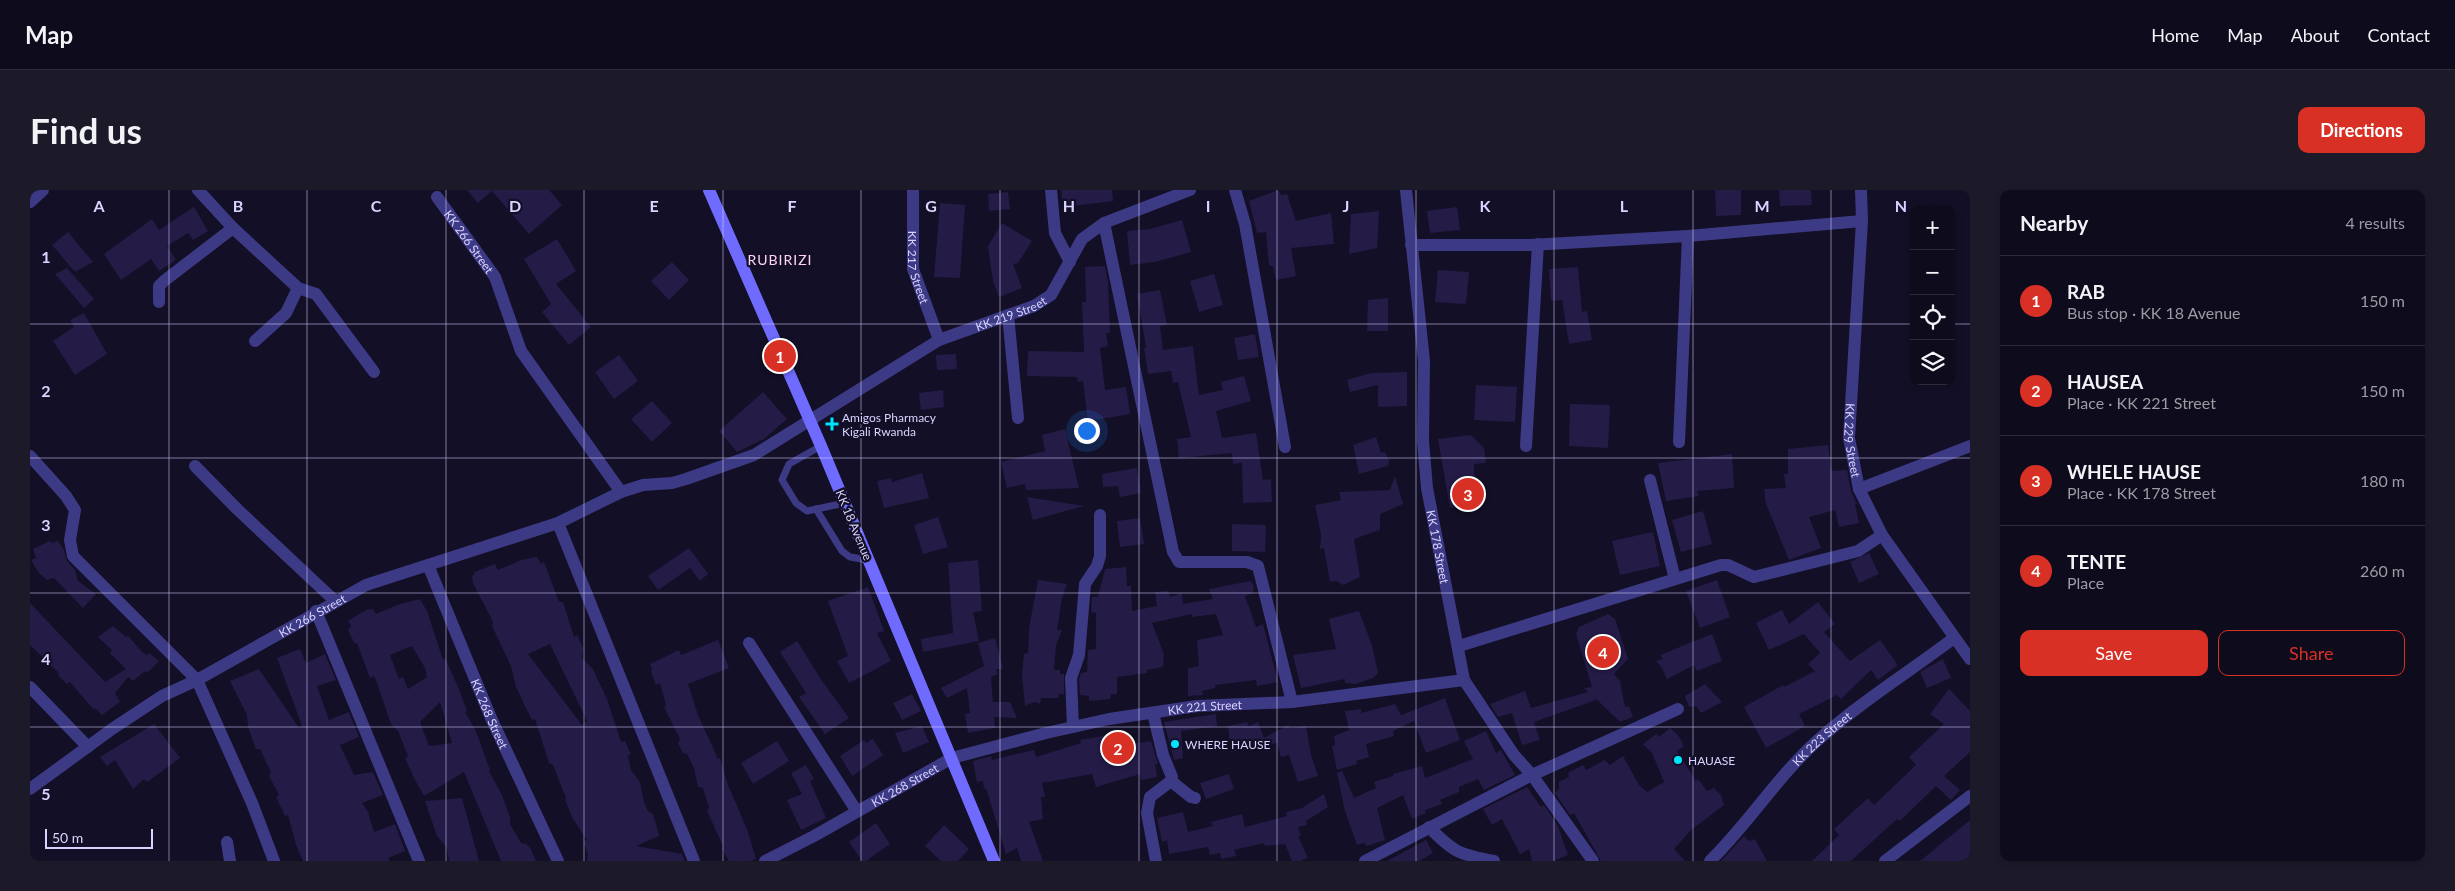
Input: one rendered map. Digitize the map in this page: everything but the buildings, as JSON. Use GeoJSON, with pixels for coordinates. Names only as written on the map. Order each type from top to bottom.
{"type":"FeatureCollection","features":[{"type":"Feature","properties":{"kind":"main road","name":"KK 18 Avenue"},"geometry":{"type":"LineString","coordinates":[[709,190],[809,419],[994,861]]}},
{"type":"Feature","properties":{"kind":"street"},"geometry":{"type":"LineString","coordinates":[[30,202],[43,190]]}},
{"type":"Feature","properties":{"kind":"street"},"geometry":{"type":"LineString","coordinates":[[198,190],[233,228],[298,288],[316,294],[374,372]]}},
{"type":"Feature","properties":{"kind":"street","name":"KK 217 Street"},"geometry":{"type":"LineString","coordinates":[[913,190],[913,269],[939,340]]}},
{"type":"Feature","properties":{"kind":"street"},"geometry":{"type":"LineString","coordinates":[[1051,190],[1054,233],[1070,262]]}},
{"type":"Feature","properties":{"kind":"street","name":"KK 219 Street"},"geometry":{"type":"LineString","coordinates":[[809,419],[939,340],[1034,306],[1051,295],[1082,239],[1104,223],[1187,190]]}},
{"type":"Feature","properties":{"kind":"street"},"geometry":{"type":"LineString","coordinates":[[1235,190],[1245,224],[1285,447]]}},
{"type":"Feature","properties":{"kind":"street","name":"KK 178 Street"},"geometry":{"type":"LineString","coordinates":[[1406,190],[1424,362],[1423,441],[1427,488],[1459,646],[1464,680],[1514,755],[1532,775],[1593,861]]}},
{"type":"Feature","properties":{"kind":"street","name":"KK 229 Street"},"geometry":{"type":"LineString","coordinates":[[1862,190],[1862,221],[1849,438],[1859,489],[1882,534],[1970,659]]}},
{"type":"Feature","properties":{"kind":"street","name":"KK 266 Street"},"geometry":{"type":"LineString","coordinates":[[437,197],[495,277],[521,351],[621,492]]}},
{"type":"Feature","properties":{"kind":"street"},"geometry":{"type":"LineString","coordinates":[[1411,245],[1538,244],[1688,236],[1862,221]]}},
{"type":"Feature","properties":{"kind":"street"},"geometry":{"type":"LineString","coordinates":[[1104,223],[1173,552],[1179,562],[1248,562],[1258,566],[1292,702]]}},
{"type":"Feature","properties":{"kind":"street"},"geometry":{"type":"LineString","coordinates":[[159,302],[159,286],[164,281],[233,228]]}},
{"type":"Feature","properties":{"kind":"street"},"geometry":{"type":"LineString","coordinates":[[1679,442],[1688,236]]}},
{"type":"Feature","properties":{"kind":"street"},"geometry":{"type":"LineString","coordinates":[[1526,446],[1538,244]]}},
{"type":"Feature","properties":{"kind":"street"},"geometry":{"type":"LineString","coordinates":[[255,341],[286,313],[298,288]]}},
{"type":"Feature","properties":{"kind":"street"},"geometry":{"type":"LineString","coordinates":[[1008,315],[1018,418]]}},
{"type":"Feature","properties":{"kind":"street","name":"KK 266 Street"},"geometry":{"type":"LineString","coordinates":[[30,790],[162,696],[196,680],[316,611],[366,585],[558,523],[621,492],[643,485],[672,483],[686,479],[754,454],[809,419]]}},
{"type":"Feature","properties":{"kind":"street"},"geometry":{"type":"LineString","coordinates":[[1859,489],[1970,446]]}},
{"type":"Feature","properties":{"kind":"street"},"geometry":{"type":"LineString","coordinates":[[30,456],[66,496],[75,510],[70,540],[73,556],[196,680],[252,803],[274,861]]}},
{"type":"Feature","properties":{"kind":"street"},"geometry":{"type":"LineString","coordinates":[[195,466],[237,509],[335,601]]}},
{"type":"Feature","properties":{"kind":"street"},"geometry":{"type":"LineString","coordinates":[[1650,480],[1675,579]]}},
{"type":"Feature","properties":{"kind":"street"},"geometry":{"type":"LineString","coordinates":[[1073,727],[1071,678],[1079,655],[1085,584],[1097,566],[1100,556],[1100,515]]}},
{"type":"Feature","properties":{"kind":"street"},"geometry":{"type":"LineString","coordinates":[[558,523],[694,861]]}},
{"type":"Feature","properties":{"kind":"street"},"geometry":{"type":"LineString","coordinates":[[1459,646],[1720,565],[1728,565],[1754,577],[1858,551],[1882,534]]}},
{"type":"Feature","properties":{"kind":"street","name":"KK 268 Street"},"geometry":{"type":"LineString","coordinates":[[428,565],[492,718],[558,861]]}},
{"type":"Feature","properties":{"kind":"street"},"geometry":{"type":"LineString","coordinates":[[316,611],[419,861]]}},
{"type":"Feature","properties":{"kind":"street","name":"KK 223 Street"},"geometry":{"type":"LineString","coordinates":[[1710,861],[1730,841],[1762,801],[1816,742],[1954,638]]}},
{"type":"Feature","properties":{"kind":"street","name":"KK 268 Street"},"geometry":{"type":"LineString","coordinates":[[749,643],[856,810]]}},
{"type":"Feature","properties":{"kind":"street","name":"KK 221 Street"},"geometry":{"type":"LineString","coordinates":[[952,758],[1073,727],[1153,713],[1220,704],[1292,702],[1464,680]]}},
{"type":"Feature","properties":{"kind":"street"},"geometry":{"type":"LineString","coordinates":[[30,687],[88,747]]}},
{"type":"Feature","properties":{"kind":"street"},"geometry":{"type":"LineString","coordinates":[[1365,861],[1532,775],[1678,709]]}},
{"type":"Feature","properties":{"kind":"street"},"geometry":{"type":"LineString","coordinates":[[1153,713],[1163,756],[1172,777],[1171,781]]}},
{"type":"Feature","properties":{"kind":"street","name":"KK 268 Street"},"geometry":{"type":"LineString","coordinates":[[765,861],[814,836],[856,810],[952,758]]}},
{"type":"Feature","properties":{"kind":"street"},"geometry":{"type":"LineString","coordinates":[[1171,781],[1195,798]]}},
{"type":"Feature","properties":{"kind":"street"},"geometry":{"type":"LineString","coordinates":[[1156,861],[1147,813],[1150,797],[1171,781]]}},
{"type":"Feature","properties":{"kind":"street"},"geometry":{"type":"LineString","coordinates":[[1885,861],[1970,796]]}},
{"type":"Feature","properties":{"kind":"street"},"geometry":{"type":"LineString","coordinates":[[1429,828],[1448,846],[1464,856],[1494,861]]}},
{"type":"Feature","properties":{"kind":"street"},"geometry":{"type":"LineString","coordinates":[[226,842],[230,861]]}},
{"type":"Feature","properties":{"kind":"lane"},"geometry":{"type":"LineString","coordinates":[[820,446],[789,464],[782,480],[796,504],[807,510],[844,503]]}},
{"type":"Feature","properties":{"kind":"lane"},"geometry":{"type":"LineString","coordinates":[[816,509],[842,551],[850,557],[868,560]]}},
{"type":"Feature","properties":{"kind":"place","name":"RAB"},"geometry":{"type":"Point","coordinates":[780,356]}},
{"type":"Feature","properties":{"kind":"place","name":"Amigos Pharmacy Kigali Rwanda"},"geometry":{"type":"Point","coordinates":[832,424]}},
{"type":"Feature","properties":{"kind":"place","name":"WHELE HAUSE"},"geometry":{"type":"Point","coordinates":[1468,494]}},
{"type":"Feature","properties":{"kind":"place","name":"TENTE"},"geometry":{"type":"Point","coordinates":[1603,652]}},
{"type":"Feature","properties":{"kind":"place","name":"WHERE HAUSE"},"geometry":{"type":"Point","coordinates":[1175,744]}},
{"type":"Feature","properties":{"kind":"place","name":"HAUSEA"},"geometry":{"type":"Point","coordinates":[1118,748]}},
{"type":"Feature","properties":{"kind":"place","name":"HAUASE"},"geometry":{"type":"Point","coordinates":[1678,760]}},
{"type":"Feature","properties":{"kind":"district","name":"RUBIRIZI"},"geometry":{"type":"Point","coordinates":[780,259]}}]}
